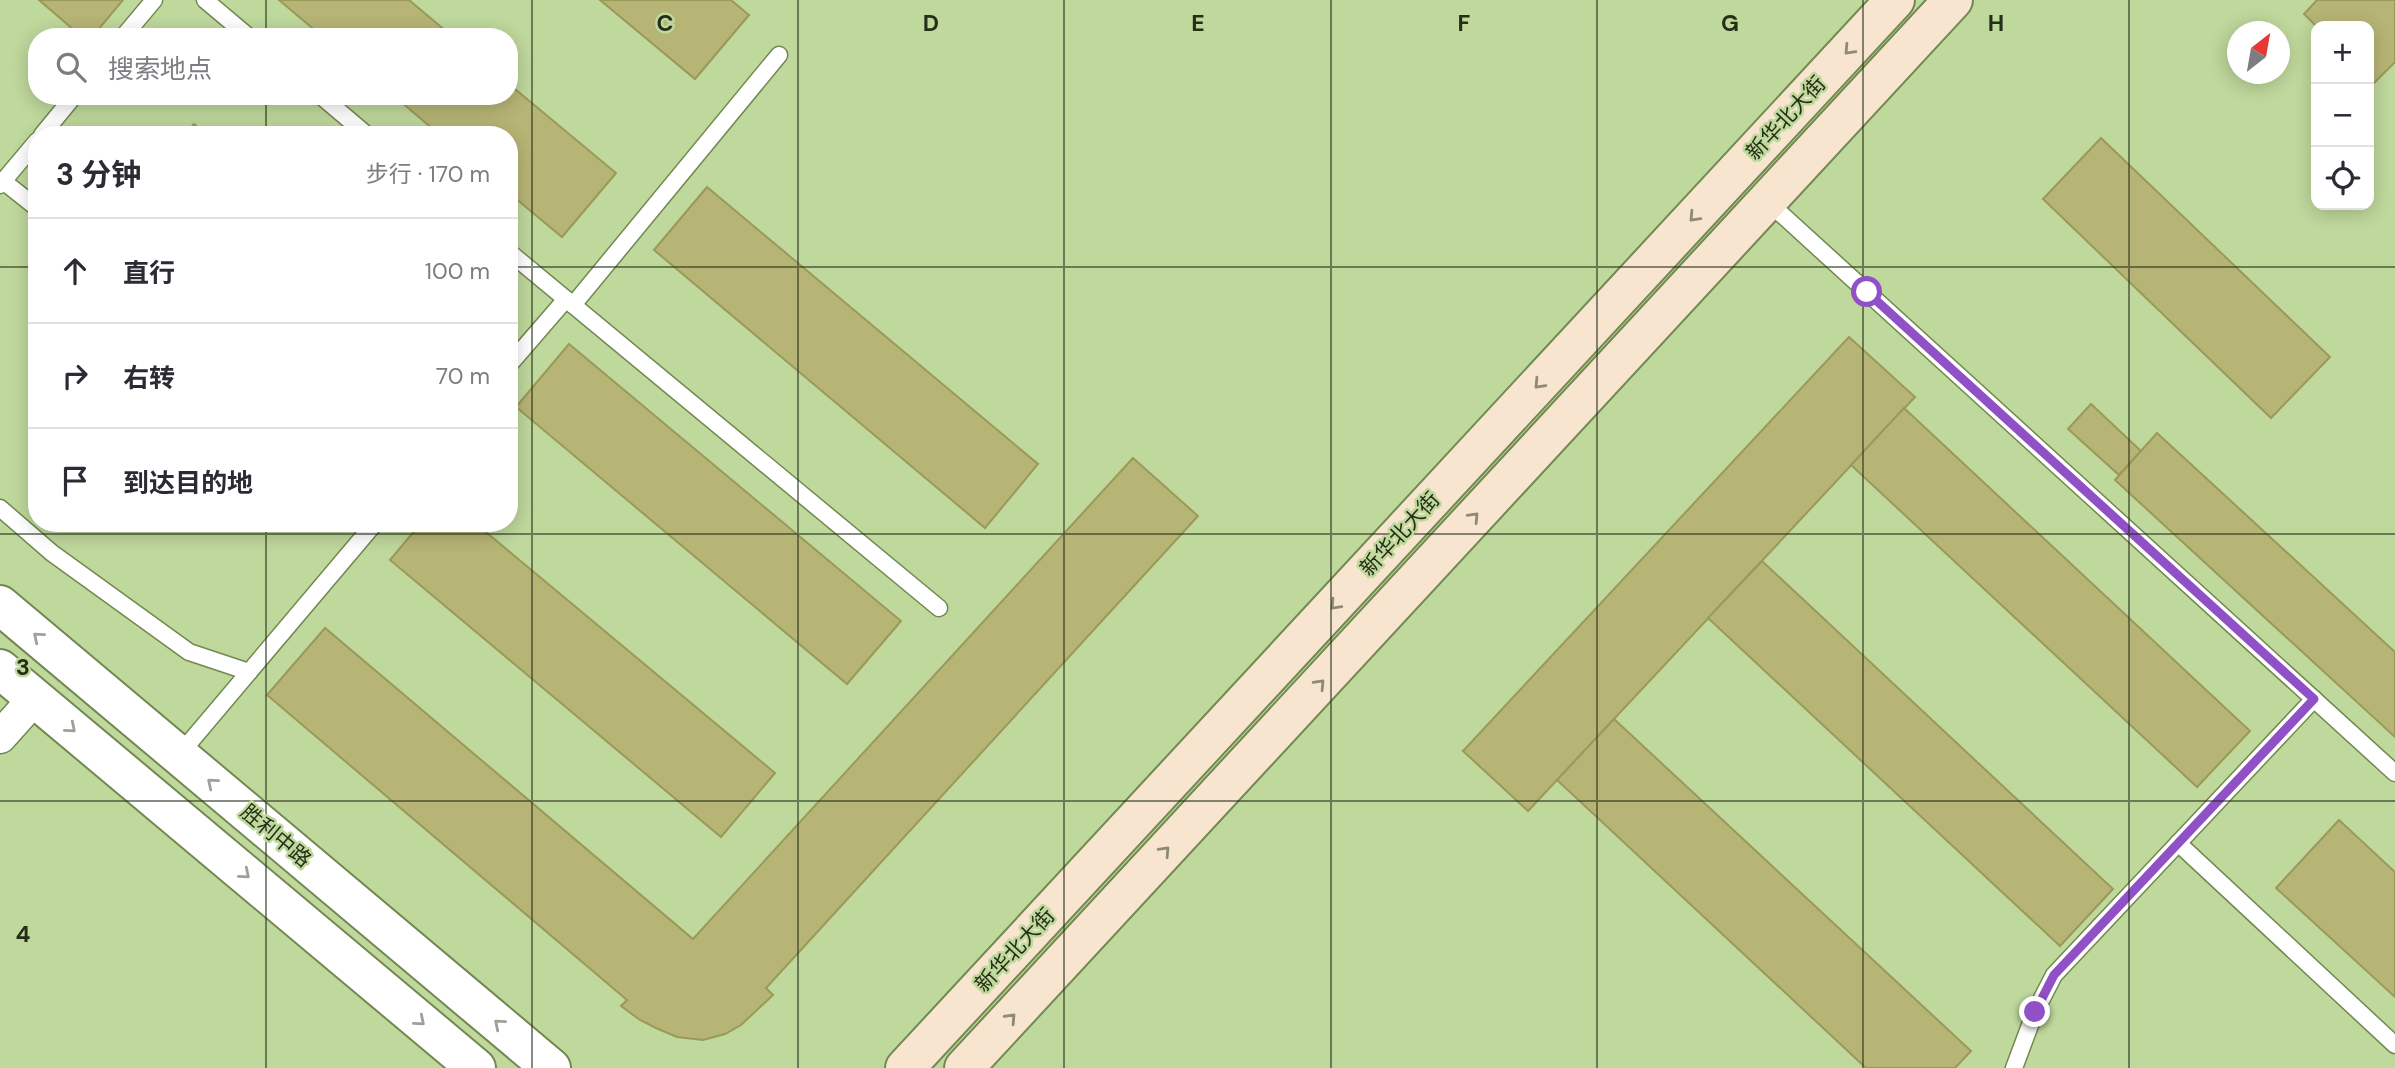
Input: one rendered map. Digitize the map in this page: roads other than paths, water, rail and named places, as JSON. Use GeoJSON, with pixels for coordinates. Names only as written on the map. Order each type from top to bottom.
{"type":"FeatureCollection","features":[{"type":"Feature","properties":{"kind":"main road","name":"新华北大街"},"geometry":{"type":"LineString","coordinates":[[905,1068],[1895,0]]}},
{"type":"Feature","properties":{"kind":"main road","name":"新华北大街"},"geometry":{"type":"LineString","coordinates":[[964,1068],[1953,0]]}},
{"type":"Feature","properties":{"kind":"street","name":"胜利中路"},"geometry":{"type":"LineString","coordinates":[[0,605],[551,1068]]}},
{"type":"Feature","properties":{"kind":"street"},"geometry":{"type":"LineString","coordinates":[[0,668],[476,1068]]}},
{"type":"Feature","properties":{"kind":"street"},"geometry":{"type":"LineString","coordinates":[[0,737],[35,698]]}},
{"type":"Feature","properties":{"kind":"lane"},"geometry":{"type":"LineString","coordinates":[[131,28],[154,0]]}},
{"type":"Feature","properties":{"kind":"lane"},"geometry":{"type":"LineString","coordinates":[[205,0],[238,28]]}},
{"type":"Feature","properties":{"kind":"lane"},"geometry":{"type":"LineString","coordinates":[[518,356],[569,302],[779,55]]}},
{"type":"Feature","properties":{"kind":"lane"},"geometry":{"type":"LineString","coordinates":[[49,126],[67,105]]}},
{"type":"Feature","properties":{"kind":"lane"},"geometry":{"type":"LineString","coordinates":[[332,105],[357,126]]}},
{"type":"Feature","properties":{"kind":"lane"},"geometry":{"type":"LineString","coordinates":[[28,152],[2,183],[28,202]]}},
{"type":"Feature","properties":{"kind":"lane"},"geometry":{"type":"LineString","coordinates":[[1767,201],[2395,773]]}},
{"type":"Feature","properties":{"kind":"lane"},"geometry":{"type":"LineString","coordinates":[[518,260],[939,608]]}},
{"type":"Feature","properties":{"kind":"lane"},"geometry":{"type":"LineString","coordinates":[[0,508],[52,553],[189,652],[249,673]]}},
{"type":"Feature","properties":{"kind":"lane"},"geometry":{"type":"LineString","coordinates":[[179,755],[368,532]]}},
{"type":"Feature","properties":{"kind":"lane"},"geometry":{"type":"LineString","coordinates":[[2014,1068],[2035,1012],[2054,975],[2314,699]]}},
{"type":"Feature","properties":{"kind":"lane"},"geometry":{"type":"LineString","coordinates":[[2178,843],[2395,1045]]}}]}
